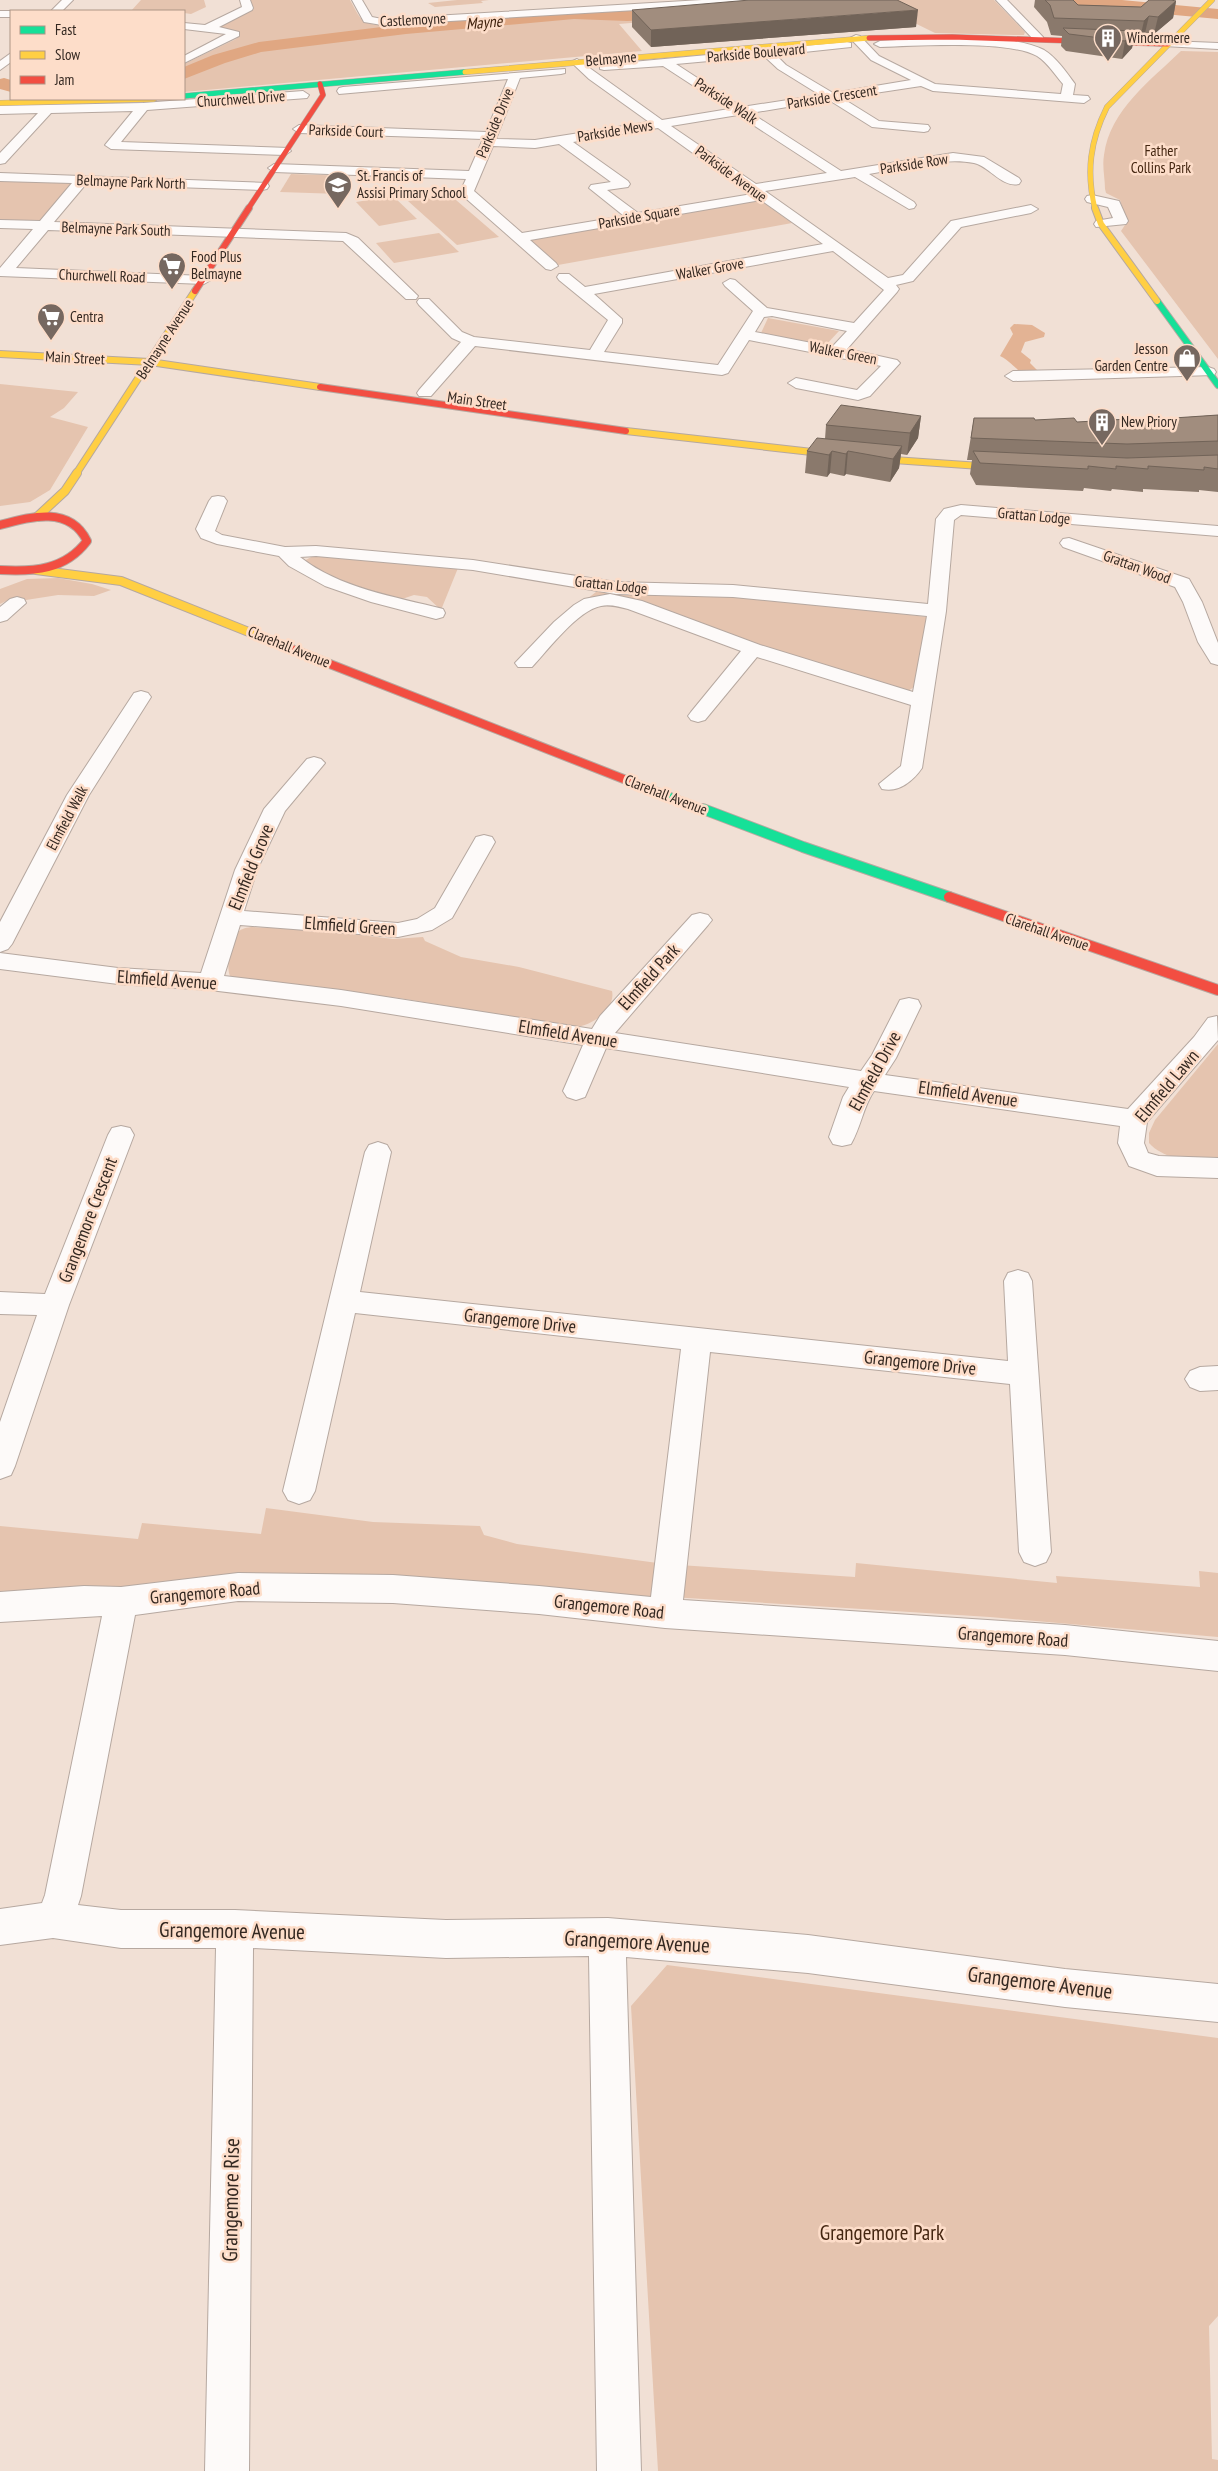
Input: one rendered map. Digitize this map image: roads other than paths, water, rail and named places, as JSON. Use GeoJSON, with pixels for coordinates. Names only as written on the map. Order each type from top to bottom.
{"type":"FeatureCollection","features":[{"type":"Feature","properties":{"kind":"street"},"geometry":{"type":"LineString","coordinates":[[57,10],[68,0]]}},
{"type":"Feature","properties":{"kind":"street"},"geometry":{"type":"LineString","coordinates":[[207,28],[248,8],[245,0]]}},
{"type":"Feature","properties":{"kind":"street","name":"Castlemoyne"},"geometry":{"type":"LineString","coordinates":[[357,0],[368,20],[376,22],[756,0]]}},
{"type":"Feature","properties":{"kind":"street"},"geometry":{"type":"LineString","coordinates":[[565,0],[571,10]]}},
{"type":"Feature","properties":{"kind":"street"},"geometry":{"type":"LineString","coordinates":[[1001,0],[1036,44],[1106,108]]}},
{"type":"Feature","properties":{"kind":"street"},"geometry":{"type":"LineString","coordinates":[[1210,2],[1168,44],[1153,62],[1127,84],[1106,108],[1096,128],[1088,168],[1092,199],[1102,224],[1213,379]]}},
{"type":"Feature","properties":{"kind":"street"},"geometry":{"type":"LineString","coordinates":[[185,26],[207,28],[235,34],[185,59]]}},
{"type":"Feature","properties":{"kind":"street","name":"Belmayne"},"geometry":{"type":"LineString","coordinates":[[185,96],[577,62],[943,37],[1036,44],[1168,44]]}},
{"type":"Feature","properties":{"kind":"street"},"geometry":{"type":"LineString","coordinates":[[852,42],[875,58],[920,81]]}},
{"type":"Feature","properties":{"kind":"street","name":"Parkside Boulevard"},"geometry":{"type":"LineString","coordinates":[[665,62],[852,42]]}},
{"type":"Feature","properties":{"kind":"street"},"geometry":{"type":"LineString","coordinates":[[880,44],[1036,44]]}},
{"type":"Feature","properties":{"kind":"street"},"geometry":{"type":"LineString","coordinates":[[1036,44],[1040,53],[1069,84],[1066,97]]}},
{"type":"Feature","properties":{"kind":"street"},"geometry":{"type":"LineString","coordinates":[[1168,44],[1218,46]]}},
{"type":"Feature","properties":{"kind":"street"},"geometry":{"type":"LineString","coordinates":[[0,67],[9,49]]}},
{"type":"Feature","properties":{"kind":"street"},"geometry":{"type":"LineString","coordinates":[[766,52],[782,67],[876,124],[924,128]]}},
{"type":"Feature","properties":{"kind":"street","name":"Parkside Avenue"},"geometry":{"type":"LineString","coordinates":[[577,62],[593,77],[887,283]]}},
{"type":"Feature","properties":{"kind":"street"},"geometry":{"type":"LineString","coordinates":[[604,67],[665,62]]}},
{"type":"Feature","properties":{"kind":"street","name":"Parkside Walk"},"geometry":{"type":"LineString","coordinates":[[665,62],[838,175]]}},
{"type":"Feature","properties":{"kind":"street","name":"Parkside Drive"},"geometry":{"type":"LineString","coordinates":[[343,91],[562,72]]}},
{"type":"Feature","properties":{"kind":"street","name":"Parkside Drive"},"geometry":{"type":"LineString","coordinates":[[516,75],[490,123],[488,139],[472,175],[467,192],[517,238]]}},
{"type":"Feature","properties":{"kind":"street"},"geometry":{"type":"LineString","coordinates":[[940,80],[959,78],[983,80],[981,91]]}},
{"type":"Feature","properties":{"kind":"street","name":"Parkside Crescent"},"geometry":{"type":"LineString","coordinates":[[742,111],[920,81],[933,87],[1066,97],[1083,89]]}},
{"type":"Feature","properties":{"kind":"street","name":"Belmayne Avenue"},"geometry":{"type":"LineString","coordinates":[[37,517],[66,491],[204,280],[262,186],[323,95],[324,91],[320,84]]}},
{"type":"Feature","properties":{"kind":"street","name":"Churchwell Drive"},"geometry":{"type":"LineString","coordinates":[[0,110],[143,107],[302,95]]}},
{"type":"Feature","properties":{"kind":"street"},"geometry":{"type":"LineString","coordinates":[[23,100],[36,102]]}},
{"type":"Feature","properties":{"kind":"street"},"geometry":{"type":"LineString","coordinates":[[0,102],[115,100]]}},
{"type":"Feature","properties":{"kind":"street"},"geometry":{"type":"LineString","coordinates":[[143,107],[111,145],[285,151]]}},
{"type":"Feature","properties":{"kind":"street"},"geometry":{"type":"LineString","coordinates":[[0,160],[48,109]]}},
{"type":"Feature","properties":{"kind":"street","name":"Parkside Mews"},"geometry":{"type":"LineString","coordinates":[[488,139],[535,144],[742,111]]}},
{"type":"Feature","properties":{"kind":"street","name":"Parkside Court"},"geometry":{"type":"LineString","coordinates":[[393,132],[398,123],[408,120]]}},
{"type":"Feature","properties":{"kind":"street","name":"Parkside Court"},"geometry":{"type":"LineString","coordinates":[[299,129],[393,132],[488,139]]}},
{"type":"Feature","properties":{"kind":"street"},"geometry":{"type":"LineString","coordinates":[[562,140],[623,184],[596,188]]}},
{"type":"Feature","properties":{"kind":"street","name":"Parkside Row"},"geometry":{"type":"LineString","coordinates":[[838,175],[953,157],[980,160],[1014,181]]}},
{"type":"Feature","properties":{"kind":"street"},"geometry":{"type":"LineString","coordinates":[[595,164],[588,177],[588,182],[636,218]]}},
{"type":"Feature","properties":{"kind":"street"},"geometry":{"type":"LineString","coordinates":[[274,168],[472,175]]}},
{"type":"Feature","properties":{"kind":"street"},"geometry":{"type":"LineString","coordinates":[[858,172],[909,205]]}},
{"type":"Feature","properties":{"kind":"street","name":"Parkside Square"},"geometry":{"type":"LineString","coordinates":[[517,238],[636,218],[838,175]]}},
{"type":"Feature","properties":{"kind":"street","name":"Belmayne Park North"},"geometry":{"type":"LineString","coordinates":[[0,177],[262,186]]}},
{"type":"Feature","properties":{"kind":"street"},"geometry":{"type":"LineString","coordinates":[[3,272],[82,180]]}},
{"type":"Feature","properties":{"kind":"street"},"geometry":{"type":"LineString","coordinates":[[1092,199],[1114,204],[1121,221],[1102,224]]}},
{"type":"Feature","properties":{"kind":"street"},"geometry":{"type":"LineString","coordinates":[[836,352],[892,289],[887,283],[908,278],[956,224],[1031,208]]}},
{"type":"Feature","properties":{"kind":"street","name":"Belmayne Park South"},"geometry":{"type":"LineString","coordinates":[[0,224],[346,237],[353,240],[457,335],[471,341]]}},
{"type":"Feature","properties":{"kind":"street"},"geometry":{"type":"LineString","coordinates":[[517,238],[551,266]]}},
{"type":"Feature","properties":{"kind":"street","name":"Walker Grove"},"geometry":{"type":"LineString","coordinates":[[584,292],[836,246]]}},
{"type":"Feature","properties":{"kind":"street","name":"Churchwell Road"},"geometry":{"type":"LineString","coordinates":[[3,272],[204,280]]}},
{"type":"Feature","properties":{"kind":"street"},"geometry":{"type":"LineString","coordinates":[[564,277],[615,319],[615,323],[594,355]]}},
{"type":"Feature","properties":{"kind":"street"},"geometry":{"type":"LineString","coordinates":[[730,283],[763,312]]}},
{"type":"Feature","properties":{"kind":"street"},"geometry":{"type":"LineString","coordinates":[[424,393],[471,341],[722,370],[756,314],[763,312]]}},
{"type":"Feature","properties":{"kind":"street","name":"Walker Green"},"geometry":{"type":"LineString","coordinates":[[763,312],[856,328]]}},
{"type":"Feature","properties":{"kind":"street","name":"Walker Green"},"geometry":{"type":"LineString","coordinates":[[744,334],[892,363],[864,393],[858,395],[796,383]]}},
{"type":"Feature","properties":{"kind":"street","name":"Main Street"},"geometry":{"type":"LineString","coordinates":[[0,348],[153,358],[615,420],[826,444],[953,461]]}},
{"type":"Feature","properties":{"kind":"street","name":"Main Street"},"geometry":{"type":"LineString","coordinates":[[0,354],[153,358],[592,426],[820,454],[1020,464]]}},
{"type":"Feature","properties":{"kind":"street"},"geometry":{"type":"LineString","coordinates":[[1013,376],[1213,379]]}},
{"type":"Feature","properties":{"kind":"street","name":"Belmayne Avenue"},"geometry":{"type":"LineString","coordinates":[[59,518],[66,491]]}},
{"type":"Feature","properties":{"kind":"street","name":"Grattan Lodge"},"geometry":{"type":"LineString","coordinates":[[220,510],[206,529],[207,534],[217,539],[285,552],[316,551],[473,565],[616,588],[733,591],[938,612]]}},
{"type":"Feature","properties":{"kind":"street","name":"Grattan Lodge"},"geometry":{"type":"LineString","coordinates":[[890,784],[901,778],[910,768],[920,701],[938,612],[945,519],[950,513],[961,510],[1218,531]]}},
{"type":"Feature","properties":{"kind":"street"},"geometry":{"type":"LineString","coordinates":[[3,522],[37,517],[59,518],[73,522],[82,528],[90,545],[74,557],[59,564],[36,570],[4,573]]}},
{"type":"Feature","properties":{"kind":"street","name":"Grattan Wood"},"geometry":{"type":"LineString","coordinates":[[1069,543],[1182,584],[1190,593],[1210,650],[1218,659]]}},
{"type":"Feature","properties":{"kind":"street","name":"Grattan Lodge"},"geometry":{"type":"LineString","coordinates":[[285,552],[290,559],[312,573],[386,603],[417,602],[436,613]]}},
{"type":"Feature","properties":{"kind":"street"},"geometry":{"type":"LineString","coordinates":[[110,568],[120,581]]}},
{"type":"Feature","properties":{"kind":"street","name":"Clarehall Avenue"},"geometry":{"type":"LineString","coordinates":[[36,570],[120,581],[550,752],[794,843],[1218,990]]}},
{"type":"Feature","properties":{"kind":"street","name":"Grattan Lodge"},"geometry":{"type":"LineString","coordinates":[[525,663],[581,607],[601,600],[635,605],[753,649],[920,701]]}},
{"type":"Feature","properties":{"kind":"street"},"geometry":{"type":"LineString","coordinates":[[698,716],[753,649]]}},
{"type":"Feature","properties":{"kind":"street","name":"Elmfield Walk"},"geometry":{"type":"LineString","coordinates":[[0,944],[78,795],[142,697]]}},
{"type":"Feature","properties":{"kind":"street","name":"Elmfield Grove"},"geometry":{"type":"LineString","coordinates":[[210,982],[246,870],[275,810],[314,763]]}},
{"type":"Feature","properties":{"kind":"street","name":"Elmfield Green"},"geometry":{"type":"LineString","coordinates":[[232,917],[398,930],[424,925],[444,913],[484,842]]}},
{"type":"Feature","properties":{"kind":"street","name":"Elmfield Park"},"geometry":{"type":"LineString","coordinates":[[576,1091],[598,1039],[609,1022],[700,920]]}},
{"type":"Feature","properties":{"kind":"street","name":"Elmfield Avenue"},"geometry":{"type":"LineString","coordinates":[[0,961],[118,976],[210,982],[341,998],[866,1081],[1134,1119]]}},
{"type":"Feature","properties":{"kind":"street","name":"Elmfield Drive"},"geometry":{"type":"LineString","coordinates":[[842,1136],[856,1098],[883,1058],[909,1006]]}},
{"type":"Feature","properties":{"kind":"street","name":"Elmfield Lawn"},"geometry":{"type":"LineString","coordinates":[[1212,1039],[1134,1119],[1131,1143],[1138,1159],[1157,1166],[1218,1168]]}},
{"type":"Feature","properties":{"kind":"street","name":"Grangemore Crescent"},"geometry":{"type":"LineString","coordinates":[[0,1466],[55,1305],[122,1135]]}},
{"type":"Feature","properties":{"kind":"street"},"geometry":{"type":"LineString","coordinates":[[299,1491],[378,1152]]}},
{"type":"Feature","properties":{"kind":"street"},"geometry":{"type":"LineString","coordinates":[[1018,1281],[1035,1552]]}},
{"type":"Feature","properties":{"kind":"street","name":"Grangemore Drive"},"geometry":{"type":"LineString","coordinates":[[343,1301],[1023,1374]]}},
{"type":"Feature","properties":{"kind":"street","name":"Grangemore Crescent"},"geometry":{"type":"LineString","coordinates":[[0,1303],[55,1305]]}},
{"type":"Feature","properties":{"kind":"street"},"geometry":{"type":"LineString","coordinates":[[665,1613],[696,1340]]}},
{"type":"Feature","properties":{"kind":"street","name":"Grangemore Road"},"geometry":{"type":"LineString","coordinates":[[0,1607],[84,1601],[121,1602],[238,1587],[393,1589],[539,1600],[665,1613],[1064,1640],[1218,1656]]}},
{"type":"Feature","properties":{"kind":"street"},"geometry":{"type":"LineString","coordinates":[[53,1920],[63,1896],[121,1602]]}},
{"type":"Feature","properties":{"kind":"street","name":"Grangemore Avenue"},"geometry":{"type":"LineString","coordinates":[[0,1927],[53,1920],[121,1929],[235,1928],[446,1939],[608,1937],[808,1954],[1065,1988],[1218,2003]]}},
{"type":"Feature","properties":{"kind":"street","name":"Grangemore Rise"},"geometry":{"type":"LineString","coordinates":[[227,2471],[235,1928]]}},
{"type":"Feature","properties":{"kind":"street"},"geometry":{"type":"LineString","coordinates":[[608,1937],[607,1992],[619,2471]]}},
{"type":"Feature","properties":{"kind":"waterway","name":"Mayne"},"geometry":{"type":"LineString","coordinates":[[185,74],[219,59],[259,47],[406,29],[574,14],[627,16],[682,13],[736,8],[789,0]]}},
{"type":"Feature","properties":{"kind":"waterway","name":"Mayne"},"geometry":{"type":"LineString","coordinates":[[1067,0],[1218,14]]}},
{"type":"Feature","properties":{"kind":"waterway","name":"Mayne"},"geometry":{"type":"LineString","coordinates":[[4,84],[10,86]]}},
{"type":"Feature","properties":{"kind":"place","name":"Windermere"},"geometry":{"type":"Point","coordinates":[1108,62]}},
{"type":"Feature","properties":{"kind":"place","name":"St. Francis of Assisi Primary School"},"geometry":{"type":"Point","coordinates":[338,209]}},
{"type":"Feature","properties":{"kind":"place","name":"Food Plus Belmayne"},"geometry":{"type":"Point","coordinates":[172,290]}},
{"type":"Feature","properties":{"kind":"place","name":"Centra"},"geometry":{"type":"Point","coordinates":[51,341]}},
{"type":"Feature","properties":{"kind":"place","name":"Jesson Garden Centre"},"geometry":{"type":"Point","coordinates":[1187,382]}},
{"type":"Feature","properties":{"kind":"place","name":"New Priory"},"geometry":{"type":"Point","coordinates":[1102,446]}},
{"type":"Feature","properties":{"kind":"park label","name":"Father Collins Park"},"geometry":{"type":"Point","coordinates":[1161,160]}},
{"type":"Feature","properties":{"kind":"park label","name":"Grangemore Park"},"geometry":{"type":"Point","coordinates":[882,2233]}}]}
